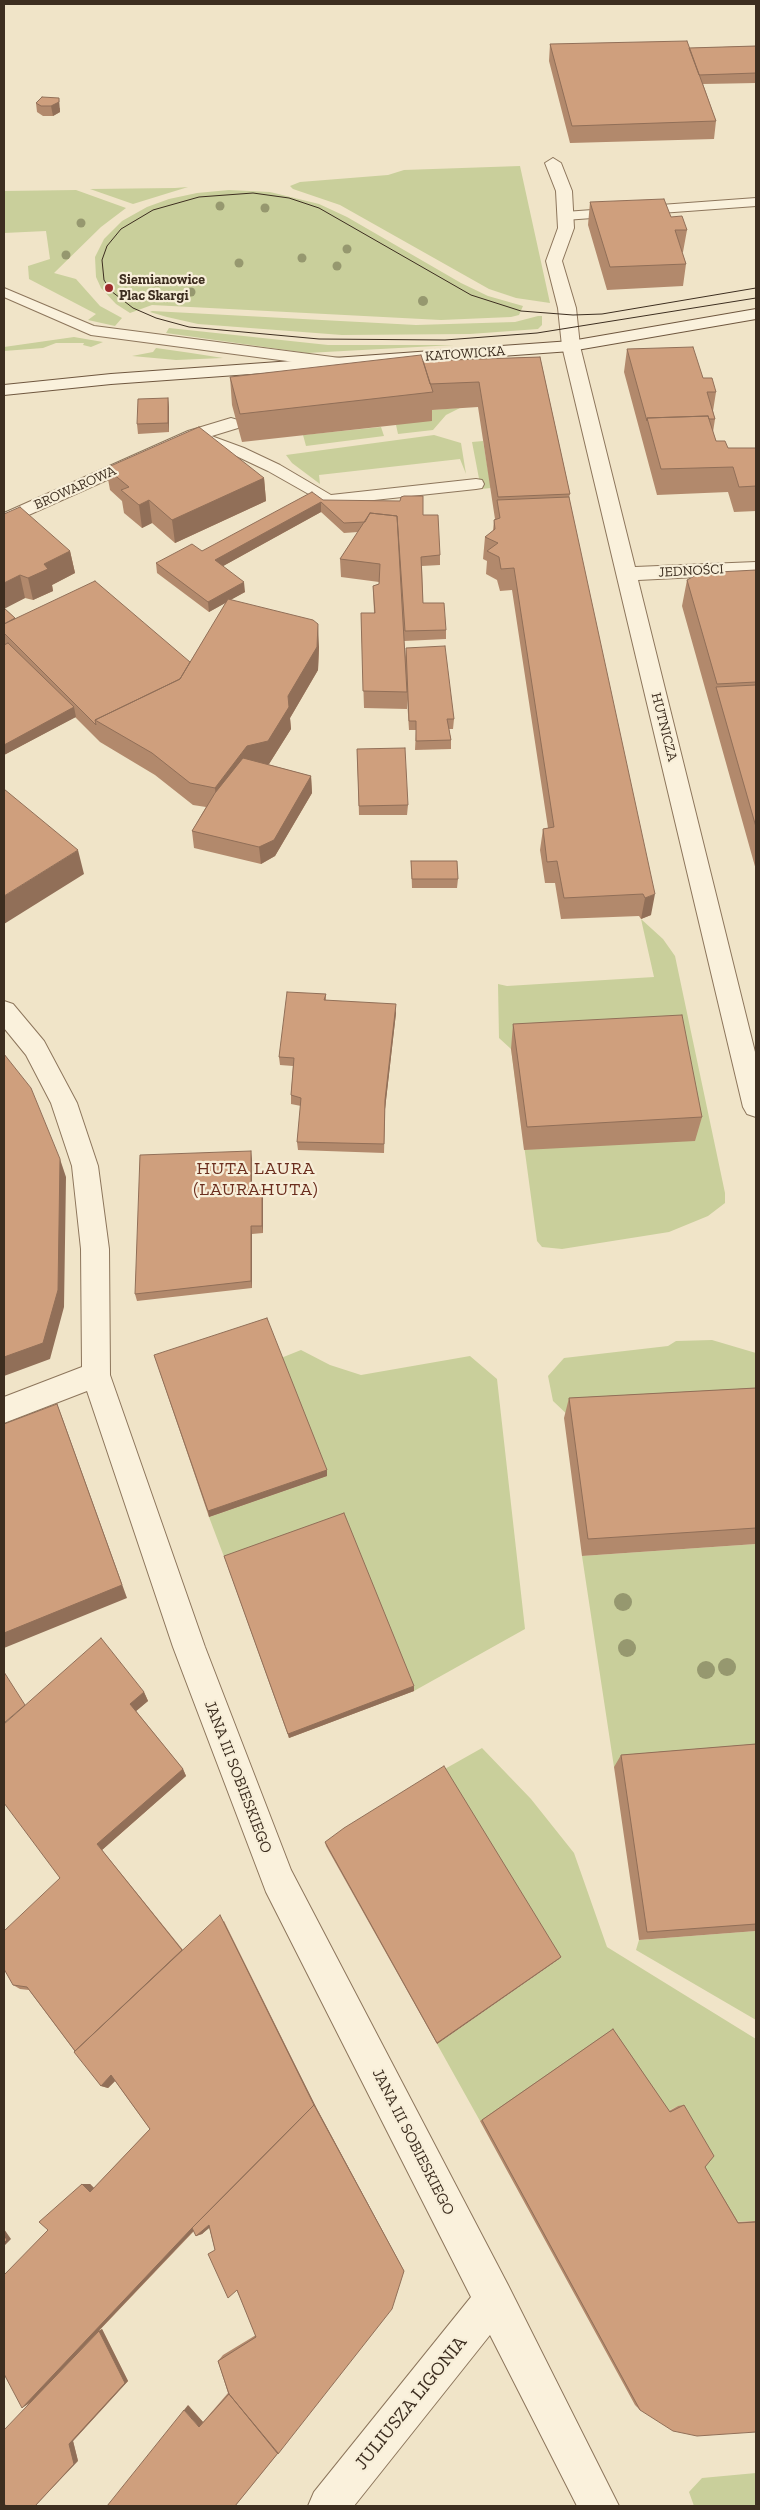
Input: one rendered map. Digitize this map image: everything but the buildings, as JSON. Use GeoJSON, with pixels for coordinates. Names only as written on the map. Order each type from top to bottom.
{"type":"FeatureCollection","features":[{"type":"Feature","properties":{"kind":"street","name":"HUTNICZA"},"geometry":{"type":"LineString","coordinates":[[553,164],[564,191],[566,216],[566,228],[554,262],[567,308],[571,346],[756,1107]]}},
{"type":"Feature","properties":{"kind":"street","name":"KATOWICKA"},"geometry":{"type":"LineString","coordinates":[[4,384],[52,383],[571,346],[756,314]]}},
{"type":"Feature","properties":{"kind":"street","name":"KATOWICKA"},"geometry":{"type":"LineString","coordinates":[[4,390],[52,383]]}},
{"type":"Feature","properties":{"kind":"street","name":"BROWAROWA"},"geometry":{"type":"LineString","coordinates":[[4,520],[196,435],[231,424]]}},
{"type":"Feature","properties":{"kind":"street","name":"JEDNOŚCI"},"geometry":{"type":"LineString","coordinates":[[627,574],[756,568]]}},
{"type":"Feature","properties":{"kind":"street","name":"JANA III SOBIESKIEGO"},"geometry":{"type":"LineString","coordinates":[[4,1011],[36,1048],[64,1103],[84,1166],[96,1249],[96,1375],[189,1647],[278,1880],[599,2506]]}},
{"type":"Feature","properties":{"kind":"street"},"geometry":{"type":"LineString","coordinates":[[4,1410],[96,1375]]}},
{"type":"Feature","properties":{"kind":"street","name":"JULIUSZA LIGONIA"},"geometry":{"type":"LineString","coordinates":[[328,2506],[494,2299]]}},
{"type":"Feature","properties":{"kind":"lane"},"geometry":{"type":"LineString","coordinates":[[566,216],[756,202]]}},
{"type":"Feature","properties":{"kind":"lane"},"geometry":{"type":"LineString","coordinates":[[4,292],[85,328],[340,363]]}},
{"type":"Feature","properties":{"kind":"lane"},"geometry":{"type":"LineString","coordinates":[[196,435],[238,451],[274,468],[328,500],[476,484]]}},
{"type":"Feature","properties":{"kind":"green space"},"geometry":{"type":"Polygon","coordinates":[[[520,166],[550,303],[516,298],[489,289],[340,205],[293,189],[290,186],[300,182],[388,175],[404,170],[520,166]]]}},
{"type":"Feature","properties":{"kind":"green space"},"geometry":{"type":"Polygon","coordinates":[[[188,187],[133,204],[90,189],[175,188],[188,187]]]}},
{"type":"Feature","properties":{"kind":"green space"},"geometry":{"type":"Polygon","coordinates":[[[76,190],[126,208],[101,227],[54,273],[76,279],[100,306],[122,318],[115,326],[88,320],[96,314],[29,279],[28,266],[50,259],[46,231],[4,233],[4,191],[76,190]]]}},
{"type":"Feature","properties":{"kind":"green space"},"geometry":{"type":"Polygon","coordinates":[[[229,190],[270,192],[319,204],[347,217],[461,283],[488,296],[523,306],[519,315],[511,317],[441,320],[152,305],[130,313],[116,304],[101,288],[96,277],[95,257],[104,239],[122,221],[147,207],[169,199],[197,193],[229,190]]]}},
{"type":"Feature","properties":{"kind":"green space"},"geometry":{"type":"Polygon","coordinates":[[[150,312],[416,325],[515,322],[542,316],[542,325],[538,329],[470,334],[342,335],[198,324],[150,312]]]}},
{"type":"Feature","properties":{"kind":"green space"},"geometry":{"type":"Polygon","coordinates":[[[169,328],[328,345],[454,345],[307,353],[166,333],[169,328]]]}},
{"type":"Feature","properties":{"kind":"green space"},"geometry":{"type":"Polygon","coordinates":[[[74,337],[103,342],[91,347],[83,345],[84,343],[56,343],[43,348],[4,351],[4,347],[74,337]]]}},
{"type":"Feature","properties":{"kind":"green space"},"geometry":{"type":"Polygon","coordinates":[[[156,348],[223,358],[176,360],[132,356],[153,352],[156,348]]]}},
{"type":"Feature","properties":{"kind":"green space"},"geometry":{"type":"Polygon","coordinates":[[[460,408],[446,415],[433,430],[398,434],[396,425],[430,410],[460,408]]]}},
{"type":"Feature","properties":{"kind":"green space"},"geometry":{"type":"Polygon","coordinates":[[[381,427],[384,436],[306,446],[303,435],[381,427]]]}},
{"type":"Feature","properties":{"kind":"green space"},"geometry":{"type":"Polygon","coordinates":[[[434,435],[461,443],[466,474],[460,459],[319,475],[320,484],[292,463],[286,455],[434,435]]]}},
{"type":"Feature","properties":{"kind":"green space"},"geometry":{"type":"Polygon","coordinates":[[[483,441],[491,488],[481,489],[472,442],[483,441]]]}},
{"type":"Feature","properties":{"kind":"green space"},"geometry":{"type":"Polygon","coordinates":[[[641,919],[663,939],[675,956],[725,1193],[725,1203],[708,1216],[669,1232],[562,1249],[542,1247],[537,1241],[511,1049],[499,1038],[498,984],[507,986],[654,977],[641,919]]]}},
{"type":"Feature","properties":{"kind":"green space"},"geometry":{"type":"Polygon","coordinates":[[[712,1340],[756,1353],[756,1418],[571,1418],[553,1401],[548,1376],[564,1358],[668,1346],[676,1341],[712,1340]]]}},
{"type":"Feature","properties":{"kind":"green space"},"geometry":{"type":"Polygon","coordinates":[[[301,1350],[330,1365],[361,1375],[470,1356],[497,1379],[525,1629],[414,1691],[345,1519],[226,1562],[209,1517],[327,1476],[281,1358],[301,1350]]]}},
{"type":"Feature","properties":{"kind":"green space"},"geometry":{"type":"Polygon","coordinates":[[[756,1544],[756,1755],[614,1767],[582,1556],[756,1544]]]}},
{"type":"Feature","properties":{"kind":"green space"},"geometry":{"type":"Polygon","coordinates":[[[482,1748],[531,1799],[574,1853],[607,1947],[756,2039],[756,2221],[731,2222],[698,2168],[678,2106],[664,2113],[480,2121],[437,2044],[559,1959],[443,1770],[482,1748]]]}},
{"type":"Feature","properties":{"kind":"green space"},"geometry":{"type":"Polygon","coordinates":[[[756,1931],[756,2020],[636,1950],[639,1940],[756,1931]]]}},
{"type":"Feature","properties":{"kind":"green space"},"geometry":{"type":"Polygon","coordinates":[[[756,2473],[756,2506],[694,2506],[689,2492],[702,2478],[756,2473]]]}},
{"type":"Feature","properties":{"kind":"tram line"},"geometry":{"type":"LineString","coordinates":[[756,288],[602,314],[573,315],[521,311],[471,295],[319,208],[289,198],[253,193],[199,197],[153,210],[121,229],[107,246],[102,260],[104,280],[111,291],[133,308],[156,318],[189,327],[319,339],[445,340],[537,333],[756,298]]}},
{"type":"Feature","properties":{"kind":"place","name":"Siemianowice Plac Skargi"},"geometry":{"type":"Point","coordinates":[109,288]}},
{"type":"Feature","properties":{"kind":"district","name":"HUTA LAURA (LAURAHUTA)"},"geometry":{"type":"Point","coordinates":[256,1179]}}]}
